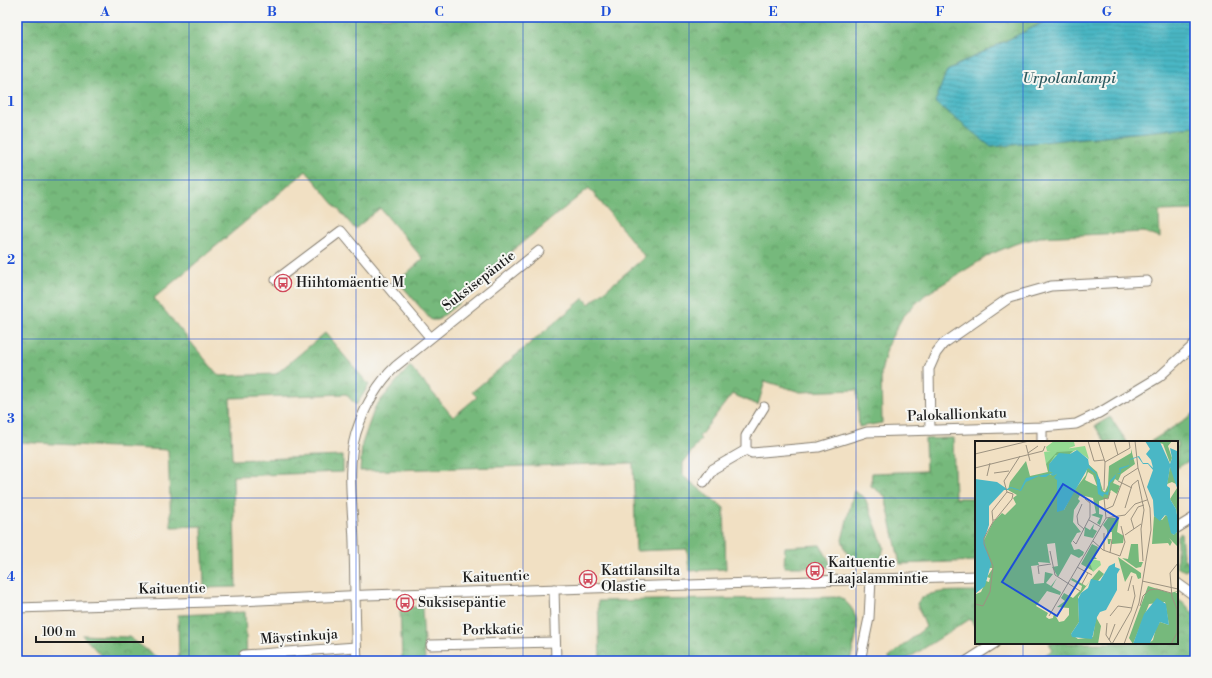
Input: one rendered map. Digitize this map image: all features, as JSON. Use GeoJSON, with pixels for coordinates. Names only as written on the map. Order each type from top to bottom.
{"type":"FeatureCollection","features":[{"type":"Feature","properties":{"kind":"street"},"geometry":{"type":"LineString","coordinates":[[276,280],[341,230],[430,337]]}},
{"type":"Feature","properties":{"kind":"street","name":"Suksisepäntie"},"geometry":{"type":"LineString","coordinates":[[357,661],[352,481],[353,449],[356,434],[371,400],[385,376],[430,337],[539,251]]}},
{"type":"Feature","properties":{"kind":"street"},"geometry":{"type":"LineString","coordinates":[[930,430],[929,369],[936,353],[943,344],[1009,298],[1051,286],[1148,281]]}},
{"type":"Feature","properties":{"kind":"street","name":"Palokallionkatu"},"geometry":{"type":"LineString","coordinates":[[746,450],[752,453],[819,447],[866,432],[1042,427],[1076,424],[1099,413],[1159,377],[1195,344]]}},
{"type":"Feature","properties":{"kind":"street"},"geometry":{"type":"LineString","coordinates":[[704,482],[713,468],[746,450],[746,436],[764,407]]}},
{"type":"Feature","properties":{"kind":"street"},"geometry":{"type":"LineString","coordinates":[[1042,427],[1042,441]]}},
{"type":"Feature","properties":{"kind":"street"},"geometry":{"type":"LineString","coordinates":[[1178,527],[1195,517]]}},
{"type":"Feature","properties":{"kind":"street","name":"Kaituentie"},"geometry":{"type":"LineString","coordinates":[[17,608],[241,601],[356,595],[975,576]]}},
{"type":"Feature","properties":{"kind":"street"},"geometry":{"type":"LineString","coordinates":[[860,661],[869,618],[871,579]]}},
{"type":"Feature","properties":{"kind":"street"},"geometry":{"type":"LineString","coordinates":[[1178,584],[1195,596]]}},
{"type":"Feature","properties":{"kind":"street"},"geometry":{"type":"LineString","coordinates":[[554,589],[556,661]]}},
{"type":"Feature","properties":{"kind":"street","name":"Porkkatie"},"geometry":{"type":"LineString","coordinates":[[431,645],[555,642]]}},
{"type":"Feature","properties":{"kind":"street"},"geometry":{"type":"LineString","coordinates":[[966,661],[993,644]]}},
{"type":"Feature","properties":{"kind":"street","name":"Mäystinkuja"},"geometry":{"type":"LineString","coordinates":[[244,654],[356,647]]}},
{"type":"Feature","properties":{"kind":"green space"},"geometry":{"type":"Polygon","coordinates":[[[17,17],[1054,17],[947,70],[991,147],[1195,127],[1195,210],[1159,211],[1160,238],[1144,232],[1040,237],[1015,244],[991,254],[925,295],[902,318],[888,344],[881,372],[882,423],[859,427],[857,390],[800,392],[765,381],[758,405],[732,394],[699,437],[701,439],[683,463],[683,476],[724,508],[726,569],[689,571],[687,549],[636,551],[633,463],[360,471],[362,444],[375,407],[410,366],[453,417],[477,397],[472,392],[584,298],[589,304],[645,257],[589,188],[507,255],[511,260],[438,320],[431,320],[398,281],[423,259],[380,208],[355,229],[306,171],[154,298],[219,376],[276,374],[325,333],[369,385],[356,405],[346,394],[230,398],[232,460],[343,456],[343,472],[233,476],[236,587],[204,588],[202,526],[171,527],[168,450],[17,442],[17,17]]]}},
{"type":"Feature","properties":{"kind":"green space"},"geometry":{"type":"Polygon","coordinates":[[[1195,413],[1195,457],[1178,467],[1178,441],[1152,441],[1195,413]]]}},
{"type":"Feature","properties":{"kind":"green space"},"geometry":{"type":"Polygon","coordinates":[[[1110,417],[1126,441],[1104,441],[1095,426],[1110,417]]]}},
{"type":"Feature","properties":{"kind":"green space"},"geometry":{"type":"Polygon","coordinates":[[[953,438],[955,498],[975,498],[975,561],[900,564],[885,496],[871,486],[872,473],[926,471],[925,439],[953,438]]]}},
{"type":"Feature","properties":{"kind":"green space"},"geometry":{"type":"Polygon","coordinates":[[[854,491],[865,498],[884,547],[880,563],[851,564],[842,540],[854,491]]]}},
{"type":"Feature","properties":{"kind":"green space"},"geometry":{"type":"Polygon","coordinates":[[[1181,533],[1183,557],[1192,567],[1185,571],[1178,568],[1178,535],[1181,533]]]}},
{"type":"Feature","properties":{"kind":"green space"},"geometry":{"type":"Polygon","coordinates":[[[820,545],[833,567],[784,567],[785,547],[820,545]]]}},
{"type":"Feature","properties":{"kind":"green space"},"geometry":{"type":"Polygon","coordinates":[[[952,591],[975,591],[975,626],[970,619],[904,661],[890,661],[889,657],[926,627],[917,604],[921,599],[927,595],[952,591]]]}},
{"type":"Feature","properties":{"kind":"green space"},"geometry":{"type":"Polygon","coordinates":[[[840,597],[848,604],[856,619],[856,634],[850,661],[600,661],[598,601],[840,597]]]}},
{"type":"Feature","properties":{"kind":"green space"},"geometry":{"type":"Polygon","coordinates":[[[1178,600],[1186,605],[1195,616],[1195,661],[1035,661],[1053,650],[1050,644],[1178,644],[1178,600]]]}},
{"type":"Feature","properties":{"kind":"green space"},"geometry":{"type":"Polygon","coordinates":[[[400,607],[422,607],[425,661],[402,661],[400,607]]]}},
{"type":"Feature","properties":{"kind":"green space"},"geometry":{"type":"Polygon","coordinates":[[[245,612],[247,661],[179,661],[178,615],[245,612]]]}},
{"type":"Feature","properties":{"kind":"green space"},"geometry":{"type":"Polygon","coordinates":[[[82,635],[129,637],[162,661],[106,661],[82,635]]]}},
{"type":"Feature","properties":{"kind":"water","name":"Urpolanlampi"},"geometry":{"type":"Polygon","coordinates":[[[1054,17],[1195,17],[1195,127],[991,147],[935,102],[947,70],[1054,17]]]}},
{"type":"Feature","properties":{"kind":"place","name":"Hiihtomäentie M"},"geometry":{"type":"Point","coordinates":[283,283]}},
{"type":"Feature","properties":{"kind":"place","name":"Kaituentie Laajalammintie"},"geometry":{"type":"Point","coordinates":[815,571]}},
{"type":"Feature","properties":{"kind":"place","name":"Kattilansilta Olastie"},"geometry":{"type":"Point","coordinates":[588,579]}},
{"type":"Feature","properties":{"kind":"place","name":"Suksisepäntie"},"geometry":{"type":"Point","coordinates":[405,603]}}]}
